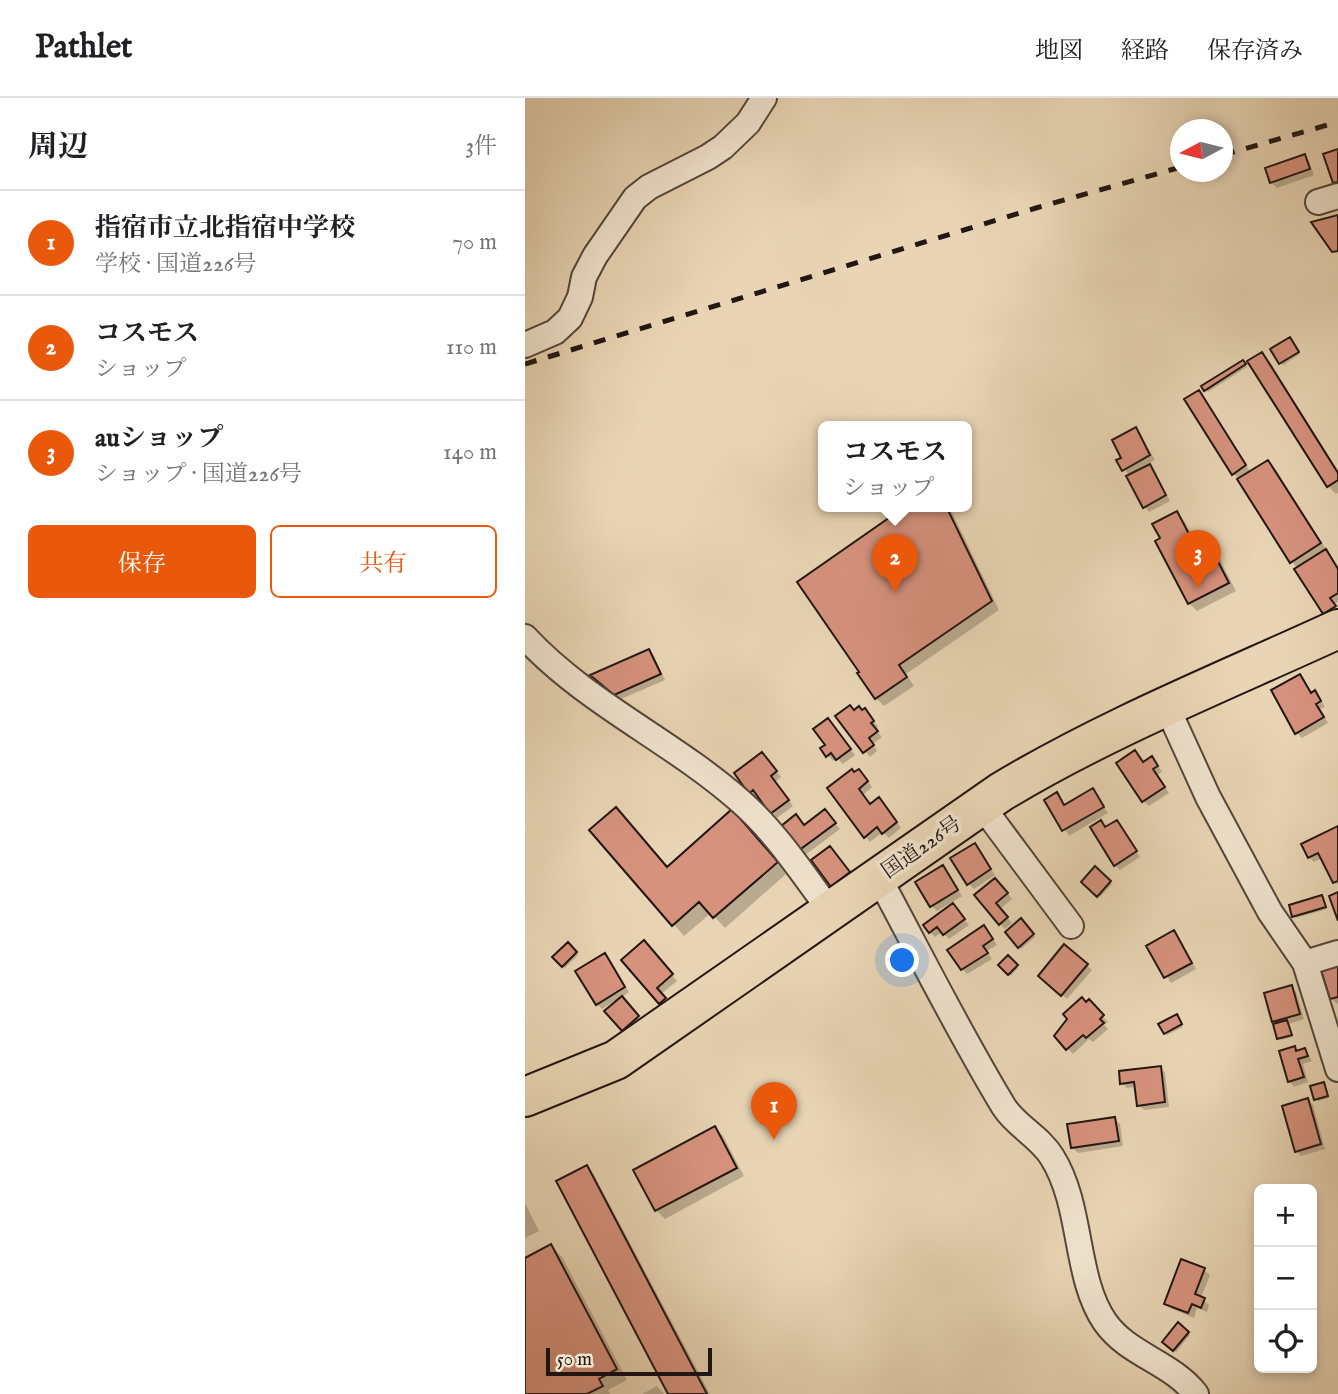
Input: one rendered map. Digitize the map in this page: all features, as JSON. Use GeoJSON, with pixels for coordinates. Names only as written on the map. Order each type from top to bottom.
{"type":"FeatureCollection","features":[{"type":"Feature","properties":{"kind":"highway","name":"国道226号"},"geometry":{"type":"LineString","coordinates":[[525,1097],[616,1060],[982,806],[1047,765],[1338,629]]}},
{"type":"Feature","properties":{"kind":"street"},"geometry":{"type":"LineString","coordinates":[[525,345],[555,332],[570,318],[580,297],[584,277],[595,256],[635,198],[656,183],[723,147],[748,123],[764,98]]}},
{"type":"Feature","properties":{"kind":"street"},"geometry":{"type":"LineString","coordinates":[[525,637],[569,678],[690,761],[741,801],[788,854],[831,912]]}},
{"type":"Feature","properties":{"kind":"street"},"geometry":{"type":"LineString","coordinates":[[1167,707],[1220,820],[1270,912],[1305,963],[1338,1069]]}},
{"type":"Feature","properties":{"kind":"street"},"geometry":{"type":"LineString","coordinates":[[982,806],[1071,926]]}},
{"type":"Feature","properties":{"kind":"street"},"geometry":{"type":"LineString","coordinates":[[879,878],[1006,1110],[1051,1155],[1070,1196],[1093,1299],[1104,1320],[1119,1340],[1163,1365],[1188,1384],[1196,1394]]}},
{"type":"Feature","properties":{"kind":"street"},"geometry":{"type":"LineString","coordinates":[[1305,963],[1338,953]]}},
{"type":"Feature","properties":{"kind":"building"},"geometry":{"type":"Polygon","coordinates":[[[1338,149],[1338,182],[1333,183],[1323,154],[1338,149]]]}},
{"type":"Feature","properties":{"kind":"building"},"geometry":{"type":"Polygon","coordinates":[[[1305,154],[1310,169],[1270,183],[1265,168],[1305,154]]]}},
{"type":"Feature","properties":{"kind":"building"},"geometry":{"type":"Polygon","coordinates":[[[1338,215],[1338,251],[1332,252],[1311,222],[1338,215]]]}},
{"type":"Feature","properties":{"kind":"building"},"geometry":{"type":"Polygon","coordinates":[[[1290,337],[1299,352],[1279,364],[1270,349],[1290,337]]]}},
{"type":"Feature","properties":{"kind":"building"},"geometry":{"type":"Polygon","coordinates":[[[1262,352],[1338,473],[1338,480],[1327,487],[1247,361],[1262,352]]]}},
{"type":"Feature","properties":{"kind":"building"},"geometry":{"type":"Polygon","coordinates":[[[1243,360],[1246,364],[1204,391],[1201,386],[1243,360]]]}},
{"type":"Feature","properties":{"kind":"building"},"geometry":{"type":"Polygon","coordinates":[[[1199,390],[1246,465],[1232,475],[1184,399],[1199,390]]]}},
{"type":"Feature","properties":{"kind":"building"},"geometry":{"type":"Polygon","coordinates":[[[1136,427],[1150,455],[1122,471],[1116,460],[1121,458],[1112,440],[1136,427]]]}},
{"type":"Feature","properties":{"kind":"building"},"geometry":{"type":"Polygon","coordinates":[[[1268,460],[1321,543],[1290,563],[1237,479],[1268,460]]]}},
{"type":"Feature","properties":{"kind":"building"},"geometry":{"type":"Polygon","coordinates":[[[1150,464],[1166,495],[1143,508],[1126,476],[1150,464]]]}},
{"type":"Feature","properties":{"kind":"building"},"geometry":{"type":"Polygon","coordinates":[[[1177,511],[1193,542],[1205,536],[1229,583],[1188,604],[1155,541],[1160,538],[1152,524],[1177,511]]]}},
{"type":"Feature","properties":{"kind":"building"},"geometry":{"type":"Polygon","coordinates":[[[897,512],[949,512],[992,601],[899,665],[907,677],[875,699],[797,582],[897,512]]]}},
{"type":"Feature","properties":{"kind":"building"},"geometry":{"type":"Polygon","coordinates":[[[1326,549],[1338,569],[1338,593],[1330,598],[1336,606],[1323,614],[1294,569],[1326,549]]]}},
{"type":"Feature","properties":{"kind":"building"},"geometry":{"type":"Polygon","coordinates":[[[649,649],[661,674],[614,695],[590,675],[649,649]]]}},
{"type":"Feature","properties":{"kind":"building"},"geometry":{"type":"Polygon","coordinates":[[[1300,674],[1311,693],[1315,690],[1321,701],[1316,704],[1324,717],[1295,734],[1271,690],[1300,674]]]}},
{"type":"Feature","properties":{"kind":"building"},"geometry":{"type":"Polygon","coordinates":[[[850,705],[854,710],[859,706],[862,710],[865,708],[874,721],[871,723],[878,731],[869,738],[874,745],[863,753],[835,716],[850,705]]]}},
{"type":"Feature","properties":{"kind":"building"},"geometry":{"type":"Polygon","coordinates":[[[828,718],[851,749],[836,760],[831,753],[826,757],[820,748],[825,745],[813,729],[828,718]]]}},
{"type":"Feature","properties":{"kind":"building"},"geometry":{"type":"Polygon","coordinates":[[[1135,750],[1143,762],[1152,756],[1158,766],[1153,769],[1165,787],[1142,802],[1116,763],[1135,750]]]}},
{"type":"Feature","properties":{"kind":"building"},"geometry":{"type":"Polygon","coordinates":[[[762,752],[777,771],[771,776],[789,800],[770,814],[753,790],[749,794],[734,773],[762,752]]]}},
{"type":"Feature","properties":{"kind":"building"},"geometry":{"type":"Polygon","coordinates":[[[852,769],[854,772],[859,769],[868,781],[859,789],[870,804],[879,797],[897,822],[882,834],[877,827],[864,838],[827,788],[852,769]]]}},
{"type":"Feature","properties":{"kind":"building"},"geometry":{"type":"Polygon","coordinates":[[[1093,788],[1104,807],[1062,831],[1044,800],[1057,792],[1064,805],[1093,788]]]}},
{"type":"Feature","properties":{"kind":"building"},"geometry":{"type":"Polygon","coordinates":[[[616,807],[667,867],[732,809],[778,862],[713,918],[699,902],[672,926],[589,830],[616,807]]]}},
{"type":"Feature","properties":{"kind":"building"},"geometry":{"type":"Polygon","coordinates":[[[825,809],[836,823],[798,851],[780,827],[796,814],[804,825],[825,809]]]}},
{"type":"Feature","properties":{"kind":"building"},"geometry":{"type":"Polygon","coordinates":[[[1101,820],[1105,827],[1117,820],[1137,851],[1114,866],[1090,827],[1101,820]]]}},
{"type":"Feature","properties":{"kind":"building"},"geometry":{"type":"Polygon","coordinates":[[[1338,826],[1338,881],[1333,883],[1318,853],[1308,858],[1301,844],[1338,826]]]}},
{"type":"Feature","properties":{"kind":"building"},"geometry":{"type":"Polygon","coordinates":[[[975,843],[991,869],[967,885],[950,858],[975,843]]]}},
{"type":"Feature","properties":{"kind":"building"},"geometry":{"type":"Polygon","coordinates":[[[830,846],[850,872],[831,887],[811,860],[830,846]]]}},
{"type":"Feature","properties":{"kind":"building"},"geometry":{"type":"Polygon","coordinates":[[[943,865],[958,890],[930,907],[915,882],[943,865]]]}},
{"type":"Feature","properties":{"kind":"building"},"geometry":{"type":"Polygon","coordinates":[[[1095,866],[1111,881],[1097,897],[1081,882],[1095,866]]]}},
{"type":"Feature","properties":{"kind":"building"},"geometry":{"type":"Polygon","coordinates":[[[995,878],[1008,893],[996,903],[1008,917],[999,925],[974,895],[995,878]]]}},
{"type":"Feature","properties":{"kind":"building"},"geometry":{"type":"Polygon","coordinates":[[[1338,892],[1338,921],[1329,896],[1338,892]]]}},
{"type":"Feature","properties":{"kind":"building"},"geometry":{"type":"Polygon","coordinates":[[[1322,895],[1326,907],[1292,917],[1289,905],[1322,895]]]}},
{"type":"Feature","properties":{"kind":"building"},"geometry":{"type":"Polygon","coordinates":[[[953,903],[965,919],[943,935],[937,927],[929,933],[923,925],[953,903]]]}},
{"type":"Feature","properties":{"kind":"building"},"geometry":{"type":"Polygon","coordinates":[[[1021,918],[1034,934],[1018,948],[1005,932],[1021,918]]]}},
{"type":"Feature","properties":{"kind":"building"},"geometry":{"type":"Polygon","coordinates":[[[984,925],[993,939],[983,946],[988,953],[961,970],[947,950],[984,925]]]}},
{"type":"Feature","properties":{"kind":"building"},"geometry":{"type":"Polygon","coordinates":[[[1174,930],[1192,963],[1164,978],[1146,946],[1174,930]]]}},
{"type":"Feature","properties":{"kind":"building"},"geometry":{"type":"Polygon","coordinates":[[[644,940],[673,974],[657,988],[666,998],[659,1004],[621,960],[644,940]]]}},
{"type":"Feature","properties":{"kind":"building"},"geometry":{"type":"Polygon","coordinates":[[[568,942],[577,952],[562,967],[552,957],[568,942]]]}},
{"type":"Feature","properties":{"kind":"building"},"geometry":{"type":"Polygon","coordinates":[[[1064,944],[1088,964],[1061,996],[1038,976],[1064,944]]]}},
{"type":"Feature","properties":{"kind":"building"},"geometry":{"type":"Polygon","coordinates":[[[605,953],[625,987],[596,1005],[575,971],[605,953]]]}},
{"type":"Feature","properties":{"kind":"building"},"geometry":{"type":"Polygon","coordinates":[[[1008,955],[1018,965],[1008,975],[998,965],[1008,955]]]}},
{"type":"Feature","properties":{"kind":"building"},"geometry":{"type":"Polygon","coordinates":[[[1338,965],[1338,997],[1330,999],[1321,970],[1338,965]]]}},
{"type":"Feature","properties":{"kind":"building"},"geometry":{"type":"Polygon","coordinates":[[[1292,985],[1300,1014],[1272,1022],[1264,993],[1292,985]]]}},
{"type":"Feature","properties":{"kind":"building"},"geometry":{"type":"Polygon","coordinates":[[[622,996],[639,1016],[622,1031],[604,1011],[622,996]]]}},
{"type":"Feature","properties":{"kind":"building"},"geometry":{"type":"Polygon","coordinates":[[[1082,997],[1086,1002],[1089,999],[1104,1015],[1100,1019],[1104,1023],[1086,1038],[1083,1035],[1066,1050],[1054,1036],[1067,1019],[1063,1014],[1082,997]]]}},
{"type":"Feature","properties":{"kind":"building"},"geometry":{"type":"Polygon","coordinates":[[[1177,1014],[1182,1024],[1164,1034],[1158,1024],[1177,1014]]]}},
{"type":"Feature","properties":{"kind":"building"},"geometry":{"type":"Polygon","coordinates":[[[1287,1020],[1292,1035],[1277,1039],[1273,1024],[1287,1020]]]}},
{"type":"Feature","properties":{"kind":"building"},"geometry":{"type":"Polygon","coordinates":[[[1295,1046],[1296,1051],[1305,1048],[1308,1056],[1298,1059],[1304,1077],[1288,1082],[1279,1051],[1295,1046]]]}},
{"type":"Feature","properties":{"kind":"building"},"geometry":{"type":"Polygon","coordinates":[[[1161,1066],[1165,1102],[1137,1106],[1134,1082],[1120,1084],[1119,1071],[1161,1066]]]}},
{"type":"Feature","properties":{"kind":"building"},"geometry":{"type":"Polygon","coordinates":[[[1324,1082],[1328,1096],[1314,1100],[1310,1086],[1324,1082]]]}},
{"type":"Feature","properties":{"kind":"building"},"geometry":{"type":"Polygon","coordinates":[[[1308,1098],[1321,1144],[1295,1152],[1282,1106],[1308,1098]]]}},
{"type":"Feature","properties":{"kind":"building"},"geometry":{"type":"Polygon","coordinates":[[[1115,1117],[1119,1141],[1071,1148],[1067,1124],[1115,1117]]]}},
{"type":"Feature","properties":{"kind":"building"},"geometry":{"type":"Polygon","coordinates":[[[715,1126],[737,1168],[655,1211],[633,1170],[715,1126]]]}},
{"type":"Feature","properties":{"kind":"building"},"geometry":{"type":"Polygon","coordinates":[[[587,1165],[707,1394],[668,1394],[556,1181],[587,1165]]]}},
{"type":"Feature","properties":{"kind":"building"},"geometry":{"type":"Polygon","coordinates":[[[551,1244],[617,1369],[599,1379],[603,1386],[587,1394],[525,1394],[525,1258],[551,1244]]]}},
{"type":"Feature","properties":{"kind":"building"},"geometry":{"type":"Polygon","coordinates":[[[1181,1259],[1205,1268],[1195,1294],[1205,1298],[1201,1308],[1192,1304],[1188,1313],[1164,1304],[1181,1259]]]}},
{"type":"Feature","properties":{"kind":"building"},"geometry":{"type":"Polygon","coordinates":[[[1178,1322],[1189,1332],[1173,1351],[1162,1342],[1178,1322]]]}},
{"type":"Feature","properties":{"kind":"railway"},"geometry":{"type":"LineString","coordinates":[[1233,152],[1338,122]]}},
{"type":"Feature","properties":{"kind":"railway"},"geometry":{"type":"LineString","coordinates":[[525,364],[1036,208],[1170,170]]}},
{"type":"Feature","properties":{"kind":"place","name":"auショップ"},"geometry":{"type":"Point","coordinates":[1198,588]}},
{"type":"Feature","properties":{"kind":"place","name":"コスモス"},"geometry":{"type":"Point","coordinates":[895,592]}},
{"type":"Feature","properties":{"kind":"place","name":"指宿市立北指宿中学校"},"geometry":{"type":"Point","coordinates":[774,1140]}}]}
